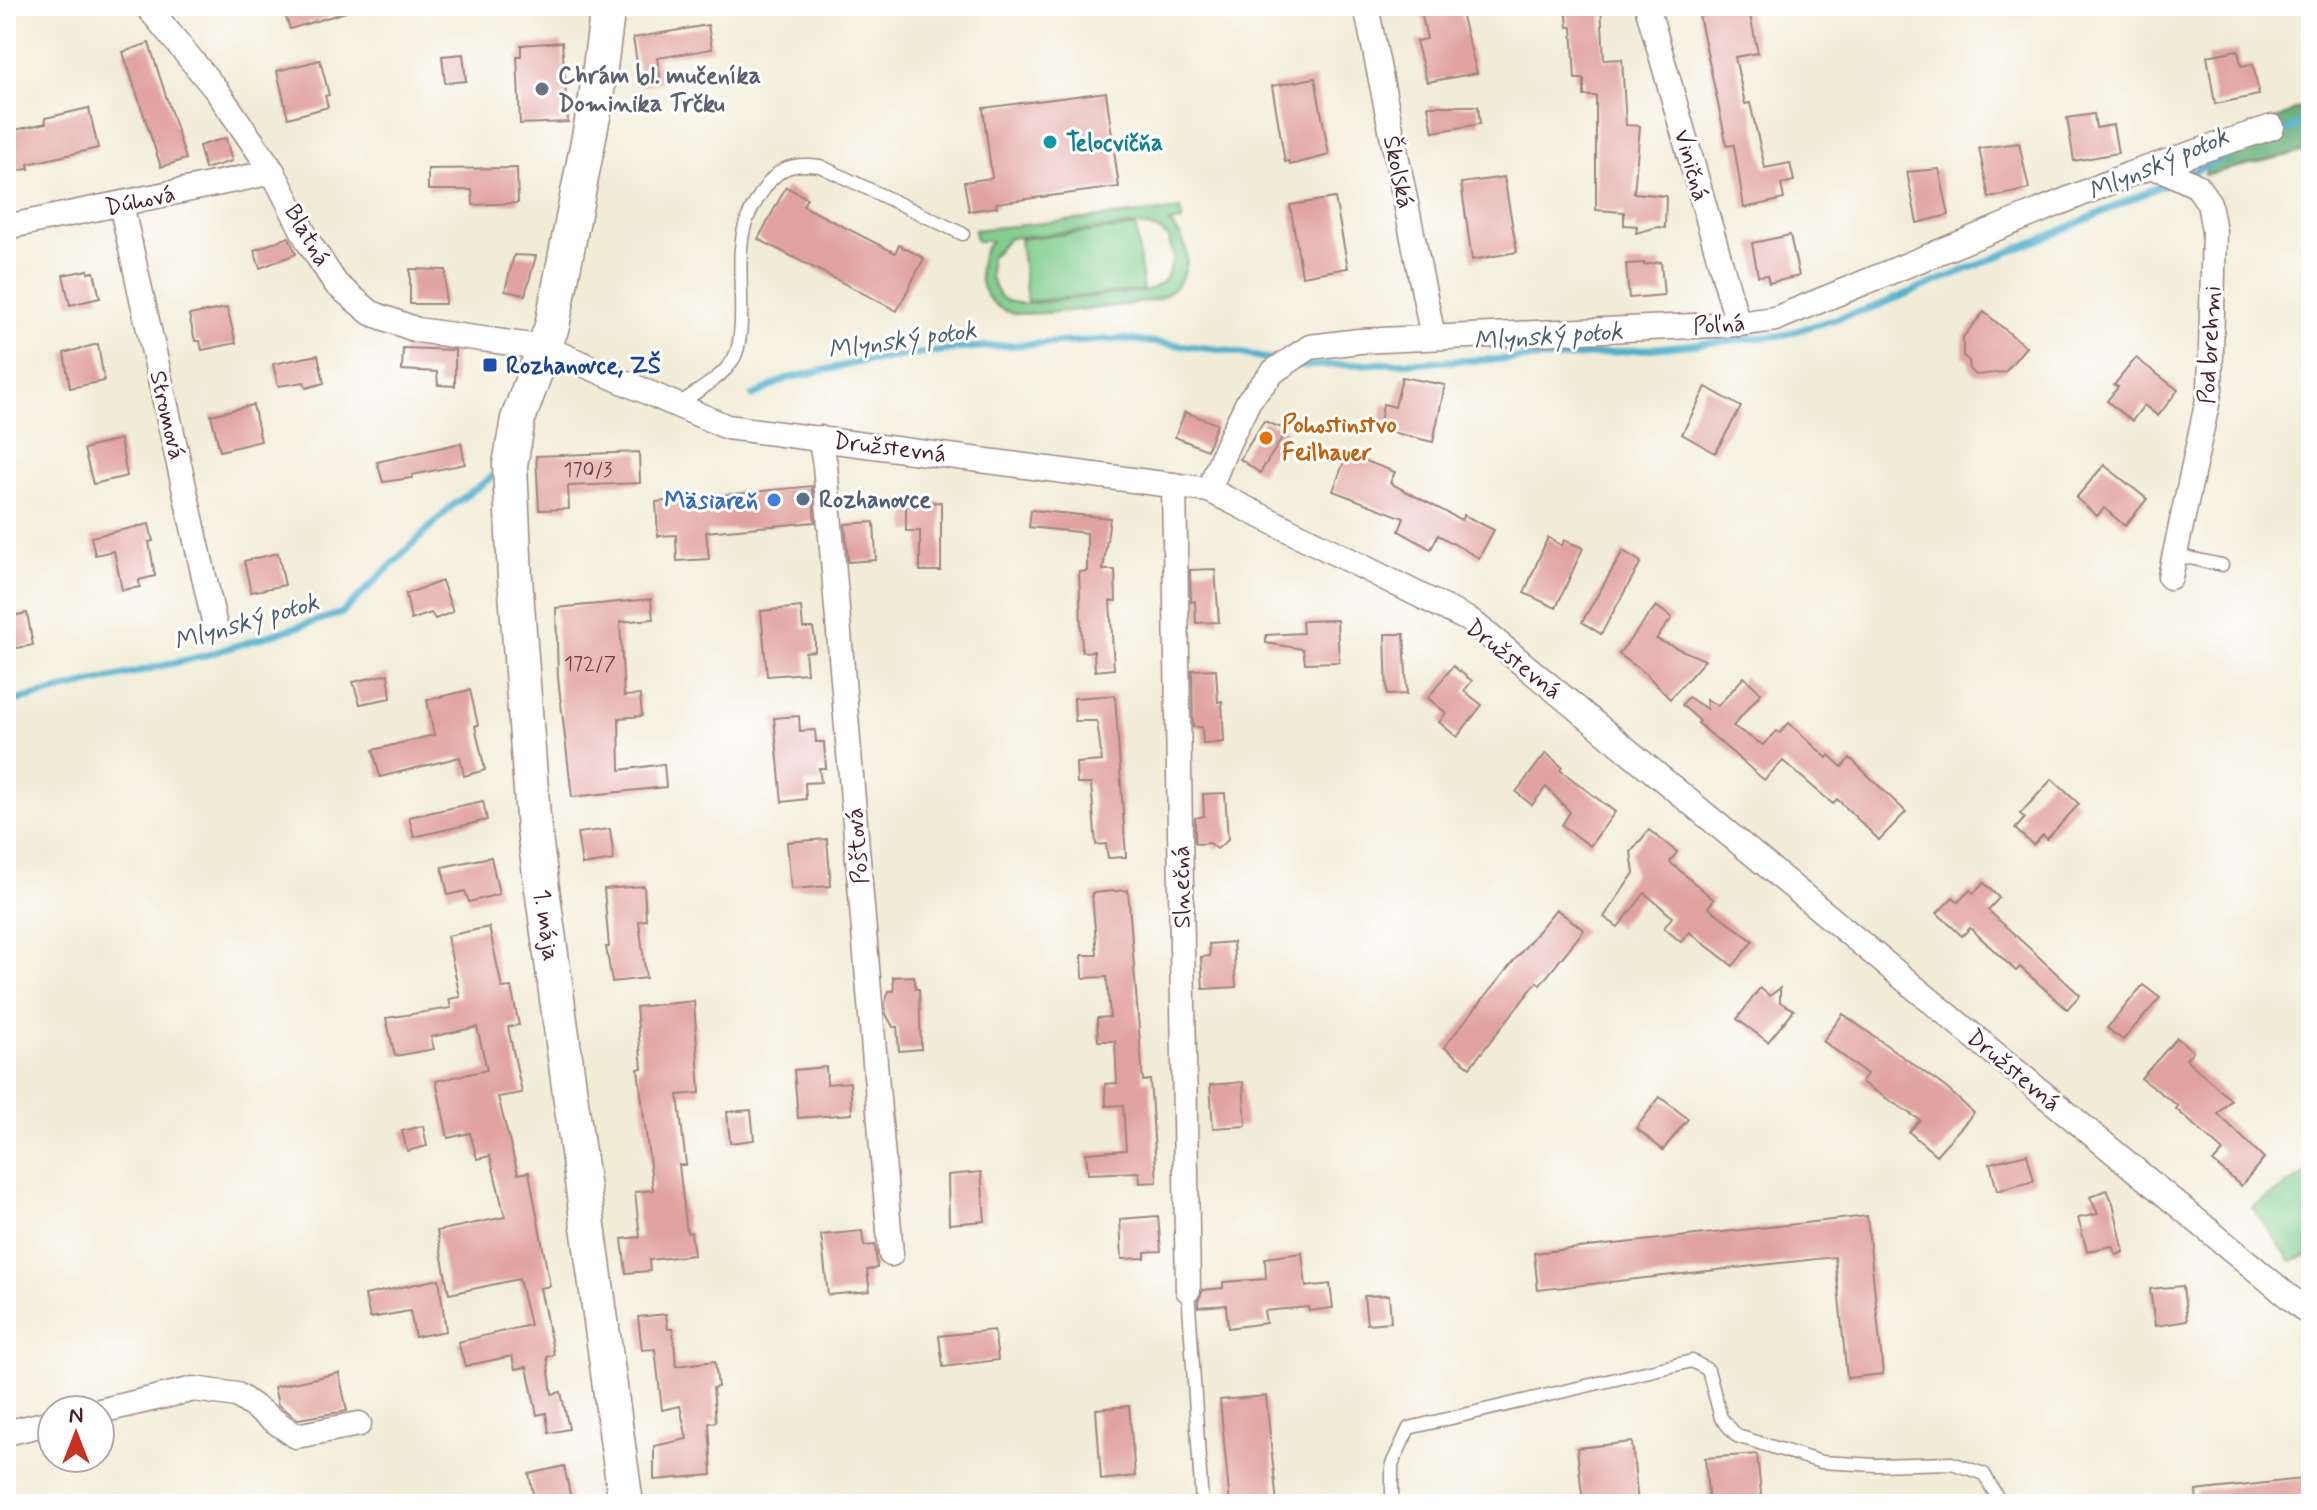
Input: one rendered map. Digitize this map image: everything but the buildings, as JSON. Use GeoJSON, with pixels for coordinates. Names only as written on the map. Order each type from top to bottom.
{"type":"FeatureCollection","features":[{"type":"Feature","properties":{"kind":"street","name":"Blatná"},"geometry":{"type":"LineString","coordinates":[[147,6],[217,91],[273,172],[309,243],[336,284],[371,313],[417,330],[546,348]]}},
{"type":"Feature","properties":{"kind":"street","name":"1. mája"},"geometry":{"type":"LineString","coordinates":[[608,6],[595,106],[546,348],[518,419],[510,465],[515,578],[534,830],[626,1504]]}},
{"type":"Feature","properties":{"kind":"street","name":"Školská"},"geometry":{"type":"LineString","coordinates":[[1366,6],[1433,337]]}},
{"type":"Feature","properties":{"kind":"street","name":"Viničná"},"geometry":{"type":"LineString","coordinates":[[1647,6],[1738,324]]}},
{"type":"Feature","properties":{"kind":"street","name":"Poľná"},"geometry":{"type":"LineString","coordinates":[[1209,490],[1249,400],[1274,371],[1310,347],[1433,337],[1778,324],[2157,169],[2272,127]]}},
{"type":"Feature","properties":{"kind":"street","name":"Pod brehmi"},"geometry":{"type":"LineString","coordinates":[[2157,169],[2197,186],[2209,203],[2214,231],[2210,390],[2173,566]]}},
{"type":"Feature","properties":{"kind":"street","name":"Dúhová"},"geometry":{"type":"LineString","coordinates":[[6,227],[273,172]]}},
{"type":"Feature","properties":{"kind":"street","name":"Stromová"},"geometry":{"type":"LineString","coordinates":[[121,204],[215,626]]}},
{"type":"Feature","properties":{"kind":"street","name":"Družstevná"},"geometry":{"type":"LineString","coordinates":[[546,348],[727,427],[1209,490],[1471,621],[2311,1315]]}},
{"type":"Feature","properties":{"kind":"street","name":"Poštová"},"geometry":{"type":"LineString","coordinates":[[820,438],[891,1254]]}},
{"type":"Feature","properties":{"kind":"street","name":"Slnečná"},"geometry":{"type":"LineString","coordinates":[[1174,485],[1188,1290]]}},
{"type":"Feature","properties":{"kind":"street"},"geometry":{"type":"LineString","coordinates":[[116,1407],[194,1389],[237,1395],[296,1436],[359,1424]]}},
{"type":"Feature","properties":{"kind":"street"},"geometry":{"type":"LineString","coordinates":[[6,1433],[36,1426]]}},
{"type":"Feature","properties":{"kind":"lane"},"geometry":{"type":"LineString","coordinates":[[679,404],[720,375],[736,354],[741,318],[743,236],[747,218],[772,176],[797,163],[820,166],[963,234]]}},
{"type":"Feature","properties":{"kind":"lane","name":"Pod brehmi"},"geometry":{"type":"LineString","coordinates":[[2173,566],[2222,565]]}},
{"type":"Feature","properties":{"kind":"lane"},"geometry":{"type":"LineString","coordinates":[[1188,1290],[1202,1504]]}},
{"type":"Feature","properties":{"kind":"lane"},"geometry":{"type":"LineString","coordinates":[[1392,1504],[1392,1464],[1409,1428],[1692,1361],[1708,1370],[1721,1418],[1737,1436],[1821,1462],[1876,1465],[1952,1463],[1984,1474],[2001,1504]]}},
{"type":"Feature","properties":{"kind":"green space"},"geometry":{"type":"Polygon","coordinates":[[[2311,102],[2311,150],[2205,175],[2209,152],[2311,102]]]}},
{"type":"Feature","properties":{"kind":"green space"},"geometry":{"type":"Polygon","coordinates":[[[1181,209],[1182,221],[1169,223],[1184,244],[1186,266],[1179,282],[1160,298],[1086,309],[1013,313],[992,302],[981,283],[981,261],[991,241],[976,241],[974,230],[1181,209]],[[1140,225],[1009,238],[991,257],[990,277],[1000,296],[1007,301],[1025,304],[1145,291],[1165,280],[1174,258],[1168,238],[1161,231],[1140,225]]]}},
{"type":"Feature","properties":{"kind":"green space"},"geometry":{"type":"Polygon","coordinates":[[[1136,227],[1143,290],[1027,302],[1020,239],[1136,227]]]}},
{"type":"Feature","properties":{"kind":"green space"},"geometry":{"type":"Polygon","coordinates":[[[2311,1170],[2311,1254],[2291,1261],[2252,1207],[2311,1170]]]}},
{"type":"Feature","properties":{"kind":"waterway","name":"Mlynský potok"},"geometry":{"type":"LineString","coordinates":[[2273,137],[2311,119]]}},
{"type":"Feature","properties":{"kind":"waterway","name":"Mlynský potok"},"geometry":{"type":"LineString","coordinates":[[2185,175],[2251,146]]}},
{"type":"Feature","properties":{"kind":"waterway","name":"Mlynský potok"},"geometry":{"type":"LineString","coordinates":[[1294,364],[1569,357],[1783,335],[1877,306],[2058,232],[2174,180]]}},
{"type":"Feature","properties":{"kind":"waterway","name":"Mlynský potok"},"geometry":{"type":"LineString","coordinates":[[753,396],[785,379],[865,361],[964,348],[1123,339],[1224,350],[1278,361]]}},
{"type":"Feature","properties":{"kind":"waterway","name":"Mlynský potok"},"geometry":{"type":"LineString","coordinates":[[6,703],[203,656],[342,613],[453,505],[496,474]]}},
{"type":"Feature","properties":{"kind":"place","name":"Chrám bl. mučeníka Dominika Trčku"},"geometry":{"type":"Point","coordinates":[542,89]}},
{"type":"Feature","properties":{"kind":"place","name":"Telocvičňa"},"geometry":{"type":"Point","coordinates":[1050,142]}},
{"type":"Feature","properties":{"kind":"place","name":"Rozhanovce, ZŠ"},"geometry":{"type":"Point","coordinates":[490,365]}},
{"type":"Feature","properties":{"kind":"place","name":"Pohostinstvo Feilhauer"},"geometry":{"type":"Point","coordinates":[1266,438]}},
{"type":"Feature","properties":{"kind":"place","name":"Rozhanovce"},"geometry":{"type":"Point","coordinates":[803,499]}},
{"type":"Feature","properties":{"kind":"place","name":"Mäsiareň"},"geometry":{"type":"Point","coordinates":[774,500]}}]}
